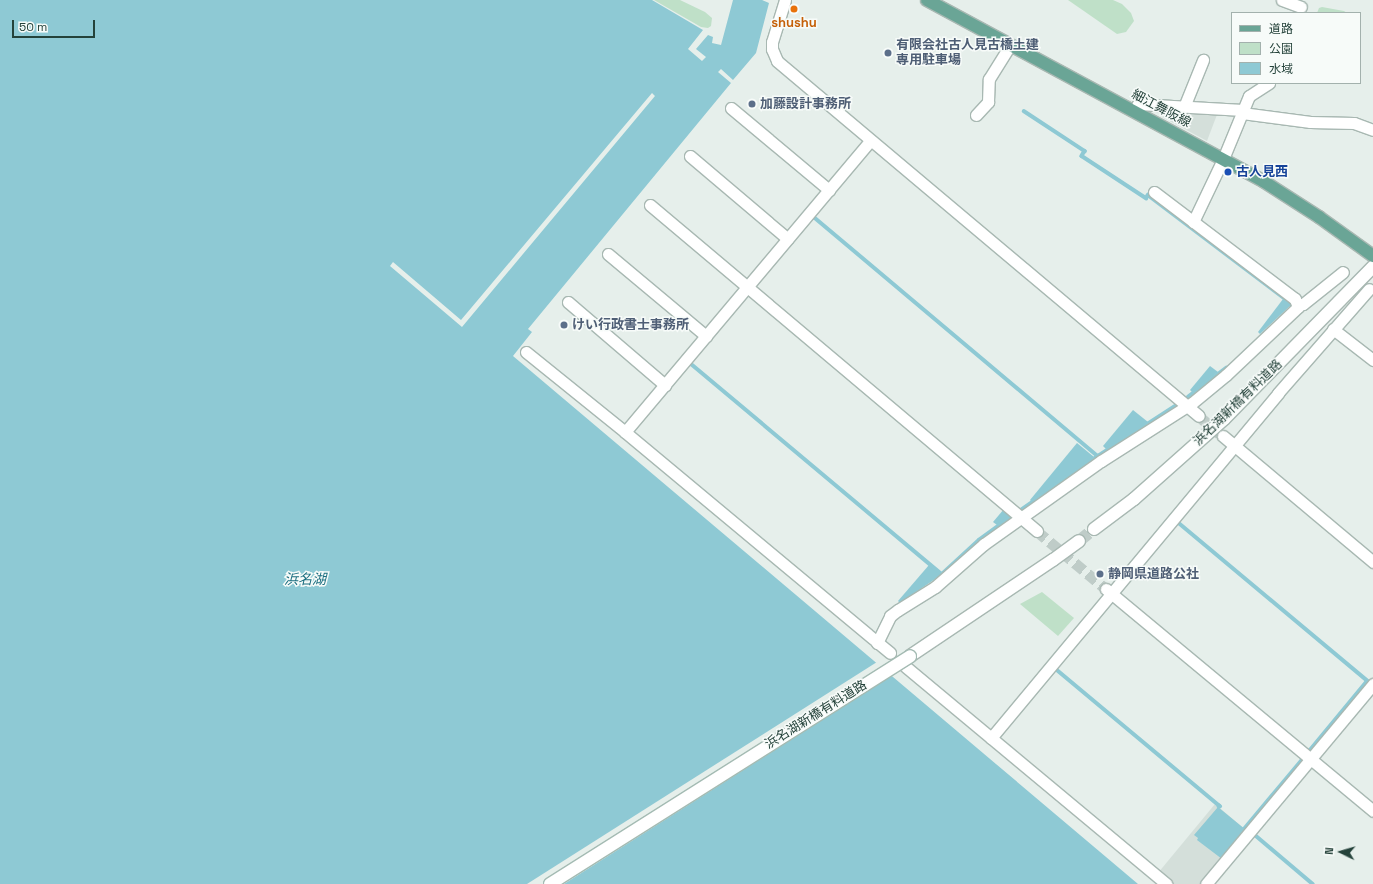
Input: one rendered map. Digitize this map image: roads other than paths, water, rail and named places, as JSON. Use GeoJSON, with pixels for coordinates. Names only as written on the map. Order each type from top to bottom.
{"type":"FeatureCollection","features":[{"type":"Feature","properties":{"kind":"main road","name":"細江舞阪線"},"geometry":{"type":"LineString","coordinates":[[927,0],[1224,159],[1297,202],[1373,256]]}},
{"type":"Feature","properties":{"kind":"main road","name":"浜名湖新橋有料道路"},"geometry":{"type":"LineString","coordinates":[[1094,529],[1134,499],[1224,419],[1373,267]]}},
{"type":"Feature","properties":{"kind":"main road","name":"浜名湖新橋有料道路"},"geometry":{"type":"LineString","coordinates":[[550,884],[908,661],[1079,541]]}},
{"type":"Feature","properties":{"kind":"street"},"geometry":{"type":"LineString","coordinates":[[785,0],[772,42],[773,56],[777,61],[1199,416]]}},
{"type":"Feature","properties":{"kind":"street"},"geometry":{"type":"LineString","coordinates":[[1282,0],[1302,7]]}},
{"type":"Feature","properties":{"kind":"street"},"geometry":{"type":"LineString","coordinates":[[976,115],[988,102],[989,79],[1010,45]]}},
{"type":"Feature","properties":{"kind":"street"},"geometry":{"type":"LineString","coordinates":[[1184,107],[1203,60]]}},
{"type":"Feature","properties":{"kind":"street"},"geometry":{"type":"LineString","coordinates":[[1193,222],[1224,159],[1249,96],[1267,84]]}},
{"type":"Feature","properties":{"kind":"street"},"geometry":{"type":"LineString","coordinates":[[1134,111],[1138,104],[1184,107],[1242,112],[1310,122],[1354,123],[1373,130]]}},
{"type":"Feature","properties":{"kind":"street"},"geometry":{"type":"LineString","coordinates":[[731,108],[829,190]]}},
{"type":"Feature","properties":{"kind":"street"},"geometry":{"type":"LineString","coordinates":[[625,432],[870,140]]}},
{"type":"Feature","properties":{"kind":"street"},"geometry":{"type":"LineString","coordinates":[[690,156],[788,239]]}},
{"type":"Feature","properties":{"kind":"street"},"geometry":{"type":"LineString","coordinates":[[1154,192],[1295,299],[1298,305]]}},
{"type":"Feature","properties":{"kind":"street"},"geometry":{"type":"LineString","coordinates":[[650,205],[1037,531]]}},
{"type":"Feature","properties":{"kind":"street"},"geometry":{"type":"LineString","coordinates":[[608,254],[706,336]]}},
{"type":"Feature","properties":{"kind":"street"},"geometry":{"type":"LineString","coordinates":[[877,643],[890,616],[935,587],[984,544],[1021,517],[1101,461],[1187,406],[1226,375],[1295,311],[1298,305],[1303,304],[1343,272]]}},
{"type":"Feature","properties":{"kind":"street"},"geometry":{"type":"LineString","coordinates":[[991,738],[1109,590],[1369,289]]}},
{"type":"Feature","properties":{"kind":"street"},"geometry":{"type":"LineString","coordinates":[[568,302],[665,385]]}},
{"type":"Feature","properties":{"kind":"street"},"geometry":{"type":"LineString","coordinates":[[1333,330],[1373,360]]}},
{"type":"Feature","properties":{"kind":"street"},"geometry":{"type":"LineString","coordinates":[[526,352],[625,432],[890,653]]}},
{"type":"Feature","properties":{"kind":"street"},"geometry":{"type":"LineString","coordinates":[[1223,436],[1373,562]]}},
{"type":"Feature","properties":{"kind":"street"},"geometry":{"type":"LineString","coordinates":[[1109,590],[1373,811]]}},
{"type":"Feature","properties":{"kind":"street"},"geometry":{"type":"LineString","coordinates":[[908,661],[991,738],[1166,884]]}},
{"type":"Feature","properties":{"kind":"street"},"geometry":{"type":"LineString","coordinates":[[1206,884],[1373,684]]}},
{"type":"Feature","properties":{"kind":"water","name":"浜名湖"},"geometry":{"type":"Polygon","coordinates":[[[0,0],[652,0],[703,30],[688,49],[702,61],[706,57],[696,49],[708,35],[713,37],[712,43],[721,45],[733,0],[762,0],[769,3],[756,53],[733,80],[721,69],[718,72],[731,83],[528,329],[532,332],[513,356],[1138,884],[0,884],[0,0]]]}},
{"type":"Feature","properties":{"kind":"water"},"geometry":{"type":"Polygon","coordinates":[[[1283,299],[1291,305],[1260,334],[1258,332],[1283,299]]]}},
{"type":"Feature","properties":{"kind":"water"},"geometry":{"type":"Polygon","coordinates":[[[1210,366],[1218,372],[1192,392],[1190,390],[1210,366]]]}},
{"type":"Feature","properties":{"kind":"water"},"geometry":{"type":"Polygon","coordinates":[[[1133,410],[1148,422],[1106,449],[1103,446],[1133,410]]]}},
{"type":"Feature","properties":{"kind":"water"},"geometry":{"type":"Polygon","coordinates":[[[1077,443],[1094,457],[1031,501],[1030,500],[1077,443]]]}},
{"type":"Feature","properties":{"kind":"water"},"geometry":{"type":"Polygon","coordinates":[[[1004,509],[1011,515],[997,525],[993,522],[1004,509]]]}},
{"type":"Feature","properties":{"kind":"water"},"geometry":{"type":"Polygon","coordinates":[[[929,565],[941,575],[900,603],[898,601],[929,565]]]}},
{"type":"Feature","properties":{"kind":"water"},"geometry":{"type":"Polygon","coordinates":[[[1218,807],[1246,830],[1222,859],[1197,840],[1198,838],[1194,835],[1218,807]]]}},
{"type":"Feature","properties":{"kind":"waterway"},"geometry":{"type":"LineString","coordinates":[[1024,111],[1085,151],[1082,156],[1146,198],[1148,195],[1292,304],[1292,306]]}},
{"type":"Feature","properties":{"kind":"waterway"},"geometry":{"type":"LineString","coordinates":[[814,217],[1098,456]]}},
{"type":"Feature","properties":{"kind":"waterway"},"geometry":{"type":"LineString","coordinates":[[689,362],[942,574],[979,540],[1011,517]]}},
{"type":"Feature","properties":{"kind":"waterway"},"geometry":{"type":"LineString","coordinates":[[1188,397],[1226,368]]}},
{"type":"Feature","properties":{"kind":"waterway"},"geometry":{"type":"LineString","coordinates":[[1021,510],[1098,456],[1175,406]]}},
{"type":"Feature","properties":{"kind":"waterway"},"geometry":{"type":"LineString","coordinates":[[1179,523],[1369,682]]}},
{"type":"Feature","properties":{"kind":"waterway"},"geometry":{"type":"LineString","coordinates":[[1056,669],[1220,806],[1219,807]]}},
{"type":"Feature","properties":{"kind":"waterway"},"geometry":{"type":"LineString","coordinates":[[1310,750],[1367,681]]}},
{"type":"Feature","properties":{"kind":"waterway"},"geometry":{"type":"LineString","coordinates":[[1244,829],[1302,760]]}},
{"type":"Feature","properties":{"kind":"waterway"},"geometry":{"type":"LineString","coordinates":[[1254,834],[1313,884]]}},
{"type":"Feature","properties":{"kind":"tunnel"},"geometry":{"type":"LineString","coordinates":[[1199,416],[1220,434]]}},
{"type":"Feature","properties":{"kind":"tunnel"},"geometry":{"type":"LineString","coordinates":[[1079,541],[1094,529]]}},
{"type":"Feature","properties":{"kind":"tunnel"},"geometry":{"type":"LineString","coordinates":[[1037,531],[1106,589]]}},
{"type":"Feature","properties":{"kind":"place","name":"shushu"},"geometry":{"type":"Point","coordinates":[794,9]}},
{"type":"Feature","properties":{"kind":"place","name":"有限会社古人見古橋土建 専用駐車場"},"geometry":{"type":"Point","coordinates":[888,53]}},
{"type":"Feature","properties":{"kind":"place","name":"加藤設計事務所"},"geometry":{"type":"Point","coordinates":[752,104]}},
{"type":"Feature","properties":{"kind":"place","name":"古人見西"},"geometry":{"type":"Point","coordinates":[1228,172]}},
{"type":"Feature","properties":{"kind":"place","name":"けい行政書士事務所"},"geometry":{"type":"Point","coordinates":[564,325]}},
{"type":"Feature","properties":{"kind":"place","name":"静岡県道路公社"},"geometry":{"type":"Point","coordinates":[1100,574]}}]}
